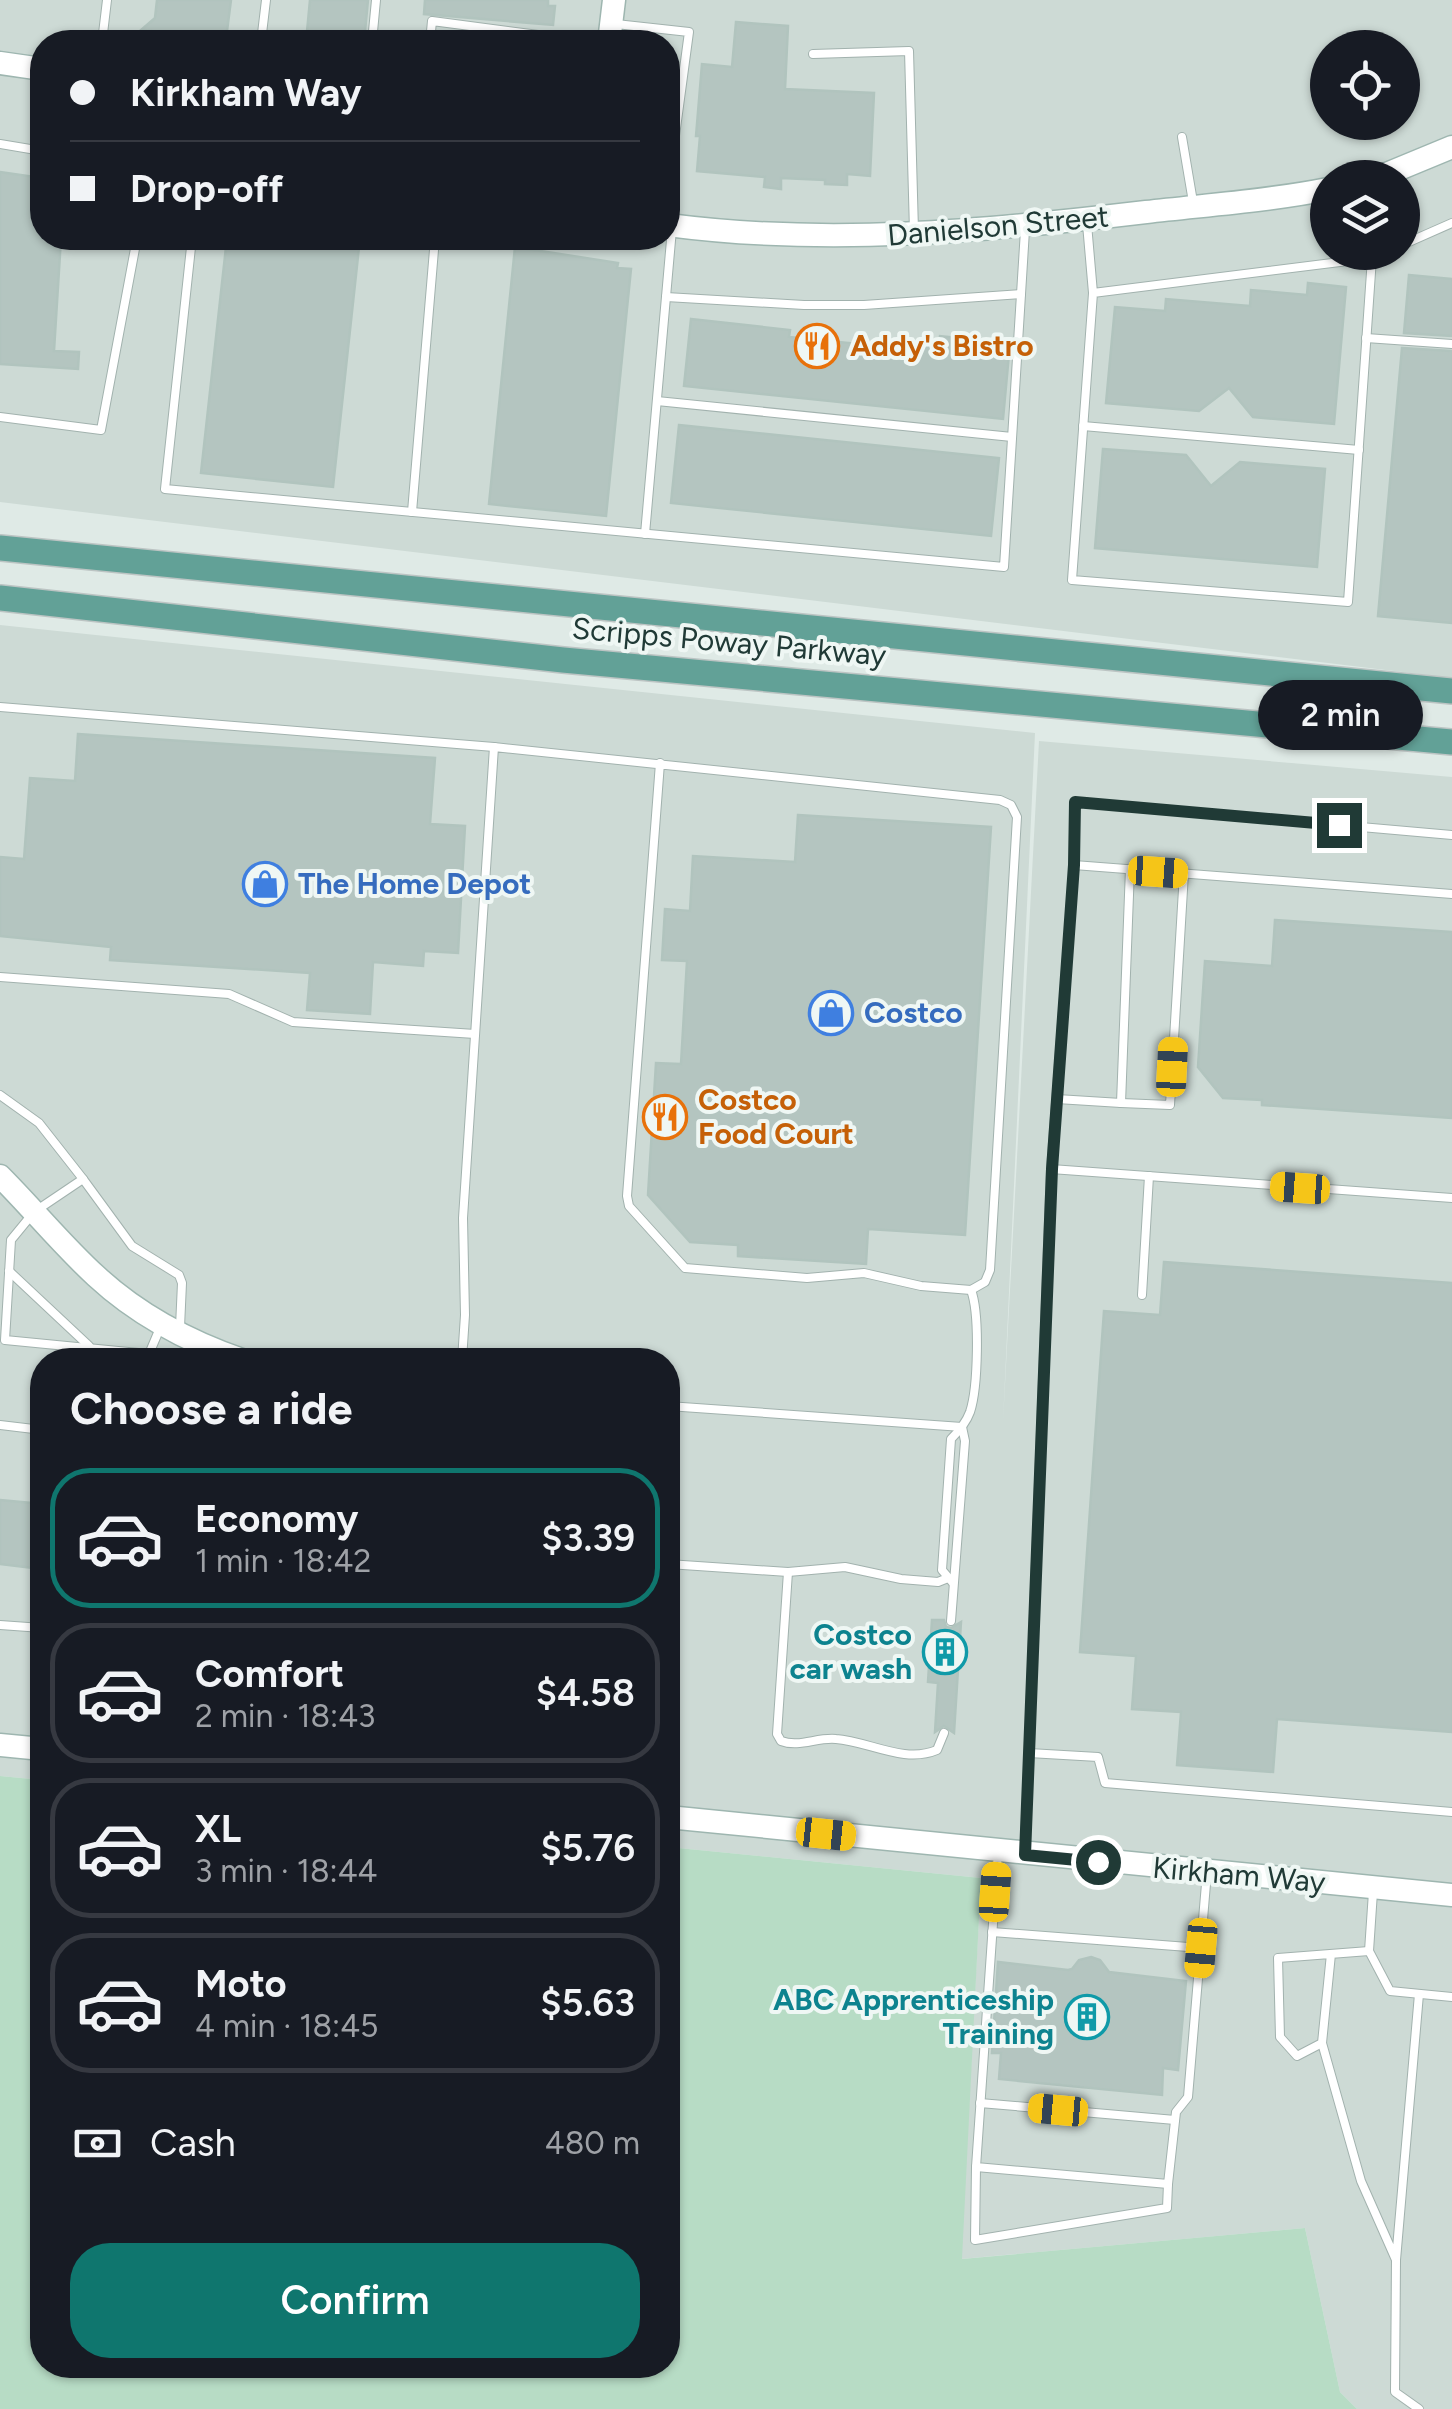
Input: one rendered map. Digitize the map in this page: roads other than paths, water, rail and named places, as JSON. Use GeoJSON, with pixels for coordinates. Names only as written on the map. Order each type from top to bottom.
{"type":"FeatureCollection","features":[{"type":"Feature","properties":{"kind":"main road","name":"Scripps Poway Parkway"},"geometry":{"type":"LineString","coordinates":[[0,548],[1452,691]]}},
{"type":"Feature","properties":{"kind":"main road","name":"Scripps Poway Parkway"},"geometry":{"type":"LineString","coordinates":[[0,598],[563,660],[1452,742]]}},
{"type":"Feature","properties":{"kind":"street"},"geometry":{"type":"LineString","coordinates":[[0,63],[30,67]]}},
{"type":"Feature","properties":{"kind":"street"},"geometry":{"type":"LineString","coordinates":[[1419,160],[1452,146]]}},
{"type":"Feature","properties":{"kind":"street","name":"Danielson Street"},"geometry":{"type":"LineString","coordinates":[[680,227],[791,236],[914,235],[1025,226],[1310,191]]}},
{"type":"Feature","properties":{"kind":"street"},"geometry":{"type":"LineString","coordinates":[[0,1176],[98,1278],[171,1328],[215,1348]]}},
{"type":"Feature","properties":{"kind":"street"},"geometry":{"type":"LineString","coordinates":[[0,1744],[30,1748]]}},
{"type":"Feature","properties":{"kind":"street","name":"Kirkham Way"},"geometry":{"type":"LineString","coordinates":[[680,1818],[1452,1895]]}},
{"type":"Feature","properties":{"kind":"lane"},"geometry":{"type":"LineString","coordinates":[[104,30],[108,0]]}},
{"type":"Feature","properties":{"kind":"lane"},"geometry":{"type":"LineString","coordinates":[[263,30],[266,0]]}},
{"type":"Feature","properties":{"kind":"lane"},"geometry":{"type":"LineString","coordinates":[[373,30],[376,0]]}},
{"type":"Feature","properties":{"kind":"lane"},"geometry":{"type":"LineString","coordinates":[[431,30],[432,21],[501,30]]}},
{"type":"Feature","properties":{"kind":"lane"},"geometry":{"type":"LineString","coordinates":[[612,22],[674,30]]}},
{"type":"Feature","properties":{"kind":"lane"},"geometry":{"type":"LineString","coordinates":[[680,31],[689,32],[680,84]]}},
{"type":"Feature","properties":{"kind":"lane"},"geometry":{"type":"LineString","coordinates":[[813,54],[909,51],[914,235]]}},
{"type":"Feature","properties":{"kind":"lane"},"geometry":{"type":"LineString","coordinates":[[1182,137],[1193,206]]}},
{"type":"Feature","properties":{"kind":"lane"},"geometry":{"type":"LineString","coordinates":[[0,144],[30,149]]}},
{"type":"Feature","properties":{"kind":"lane"},"geometry":{"type":"LineString","coordinates":[[1087,219],[1093,293],[1072,580],[1348,602],[1370,270]]}},
{"type":"Feature","properties":{"kind":"lane"},"geometry":{"type":"LineString","coordinates":[[1420,236],[1452,223]]}},
{"type":"Feature","properties":{"kind":"lane"},"geometry":{"type":"LineString","coordinates":[[191,250],[165,489],[1004,567],[1025,226]]}},
{"type":"Feature","properties":{"kind":"lane"},"geometry":{"type":"LineString","coordinates":[[0,417],[101,430],[135,250]]}},
{"type":"Feature","properties":{"kind":"lane"},"geometry":{"type":"LineString","coordinates":[[412,512],[433,250]]}},
{"type":"Feature","properties":{"kind":"lane"},"geometry":{"type":"LineString","coordinates":[[646,534],[669,250]]}},
{"type":"Feature","properties":{"kind":"lane"},"geometry":{"type":"LineString","coordinates":[[1093,293],[1310,263]]}},
{"type":"Feature","properties":{"kind":"lane"},"geometry":{"type":"LineString","coordinates":[[666,297],[844,305],[1021,294]]}},
{"type":"Feature","properties":{"kind":"lane"},"geometry":{"type":"LineString","coordinates":[[1366,338],[1452,344]]}},
{"type":"Feature","properties":{"kind":"lane"},"geometry":{"type":"LineString","coordinates":[[657,401],[1012,436]]}},
{"type":"Feature","properties":{"kind":"lane"},"geometry":{"type":"LineString","coordinates":[[1083,426],[1358,450]]}},
{"type":"Feature","properties":{"kind":"lane"},"geometry":{"type":"LineString","coordinates":[[0,707],[660,763],[1000,800],[1011,805],[1017,817],[993,1259],[984,1282],[971,1290],[920,1286],[864,1273],[807,1278],[685,1268],[629,1206],[626,1196],[660,763]]}},
{"type":"Feature","properties":{"kind":"lane"},"geometry":{"type":"LineString","coordinates":[[463,1348],[463,1218],[494,747]]}},
{"type":"Feature","properties":{"kind":"lane"},"geometry":{"type":"LineString","coordinates":[[1025,1855],[1052,1169],[1075,802],[1452,835]]}},
{"type":"Feature","properties":{"kind":"lane"},"geometry":{"type":"LineString","coordinates":[[1074,865],[1452,894]]}},
{"type":"Feature","properties":{"kind":"lane"},"geometry":{"type":"LineString","coordinates":[[1121,1104],[1130,869]]}},
{"type":"Feature","properties":{"kind":"lane"},"geometry":{"type":"LineString","coordinates":[[1057,1099],[1170,1105],[1184,874]]}},
{"type":"Feature","properties":{"kind":"lane"},"geometry":{"type":"LineString","coordinates":[[0,977],[229,994],[293,1022],[475,1034]]}},
{"type":"Feature","properties":{"kind":"lane"},"geometry":{"type":"LineString","coordinates":[[0,1095],[39,1122],[132,1246],[179,1275],[182,1283],[171,1328],[153,1348]]}},
{"type":"Feature","properties":{"kind":"lane"},"geometry":{"type":"LineString","coordinates":[[1052,1169],[1452,1198]]}},
{"type":"Feature","properties":{"kind":"lane"},"geometry":{"type":"LineString","coordinates":[[1142,1295],[1149,1176]]}},
{"type":"Feature","properties":{"kind":"lane"},"geometry":{"type":"LineString","coordinates":[[83,1179],[34,1212],[11,1240],[3,1340],[104,1348]]}},
{"type":"Feature","properties":{"kind":"lane"},"geometry":{"type":"LineString","coordinates":[[10,1271],[89,1346]]}},
{"type":"Feature","properties":{"kind":"lane"},"geometry":{"type":"LineString","coordinates":[[951,1580],[942,1570],[951,1439],[962,1427],[973,1398],[977,1313],[971,1290]]}},
{"type":"Feature","properties":{"kind":"lane"},"geometry":{"type":"LineString","coordinates":[[680,1407],[962,1427]]}},
{"type":"Feature","properties":{"kind":"lane"},"geometry":{"type":"LineString","coordinates":[[0,1425],[30,1429]]}},
{"type":"Feature","properties":{"kind":"lane"},"geometry":{"type":"LineString","coordinates":[[951,1621],[951,1580],[966,1441],[962,1427]]}},
{"type":"Feature","properties":{"kind":"lane"},"geometry":{"type":"LineString","coordinates":[[680,1565],[788,1572],[846,1566],[902,1579],[951,1580]]}},
{"type":"Feature","properties":{"kind":"lane"},"geometry":{"type":"LineString","coordinates":[[788,1572],[777,1734],[781,1741],[789,1744],[835,1739],[923,1754],[937,1750],[944,1733]]}},
{"type":"Feature","properties":{"kind":"lane"},"geometry":{"type":"LineString","coordinates":[[0,1625],[30,1627]]}},
{"type":"Feature","properties":{"kind":"lane"},"geometry":{"type":"LineString","coordinates":[[1029,1752],[1098,1757],[1104,1784],[1452,1812]]}},
{"type":"Feature","properties":{"kind":"lane"},"geometry":{"type":"LineString","coordinates":[[998,1852],[976,2166],[975,2240],[1167,2208],[1174,2120],[1188,2098],[1207,1872]]}},
{"type":"Feature","properties":{"kind":"lane"},"geometry":{"type":"LineString","coordinates":[[1373,1888],[1369,1952],[1390,1991],[1452,1997]]}},
{"type":"Feature","properties":{"kind":"lane"},"geometry":{"type":"LineString","coordinates":[[992,1932],[1201,1948]]}},
{"type":"Feature","properties":{"kind":"lane"},"geometry":{"type":"LineString","coordinates":[[1322,2042],[1297,2056],[1280,2037],[1278,1958],[1369,1952]]}},
{"type":"Feature","properties":{"kind":"lane"},"geometry":{"type":"LineString","coordinates":[[1331,1954],[1322,2042],[1362,2181],[1396,2260]]}},
{"type":"Feature","properties":{"kind":"lane"},"geometry":{"type":"LineString","coordinates":[[1419,2409],[1395,2392],[1396,2260],[1420,1994]]}},
{"type":"Feature","properties":{"kind":"lane"},"geometry":{"type":"LineString","coordinates":[[980,2103],[1174,2120]]}},
{"type":"Feature","properties":{"kind":"lane"},"geometry":{"type":"LineString","coordinates":[[976,2166],[1168,2184]]}},
{"type":"Feature","properties":{"kind":"place","name":"Addy's Bistro"},"geometry":{"type":"Point","coordinates":[817,346]}},
{"type":"Feature","properties":{"kind":"place","name":"The Home Depot"},"geometry":{"type":"Point","coordinates":[265,884]}},
{"type":"Feature","properties":{"kind":"place","name":"Costco"},"geometry":{"type":"Point","coordinates":[831,1013]}},
{"type":"Feature","properties":{"kind":"place","name":"Costco Food Court"},"geometry":{"type":"Point","coordinates":[665,1117]}},
{"type":"Feature","properties":{"kind":"place","name":"Costco car wash"},"geometry":{"type":"Point","coordinates":[945,1652]}},
{"type":"Feature","properties":{"kind":"place","name":"ABC Apprenticeship Training"},"geometry":{"type":"Point","coordinates":[1087,2017]}}]}
